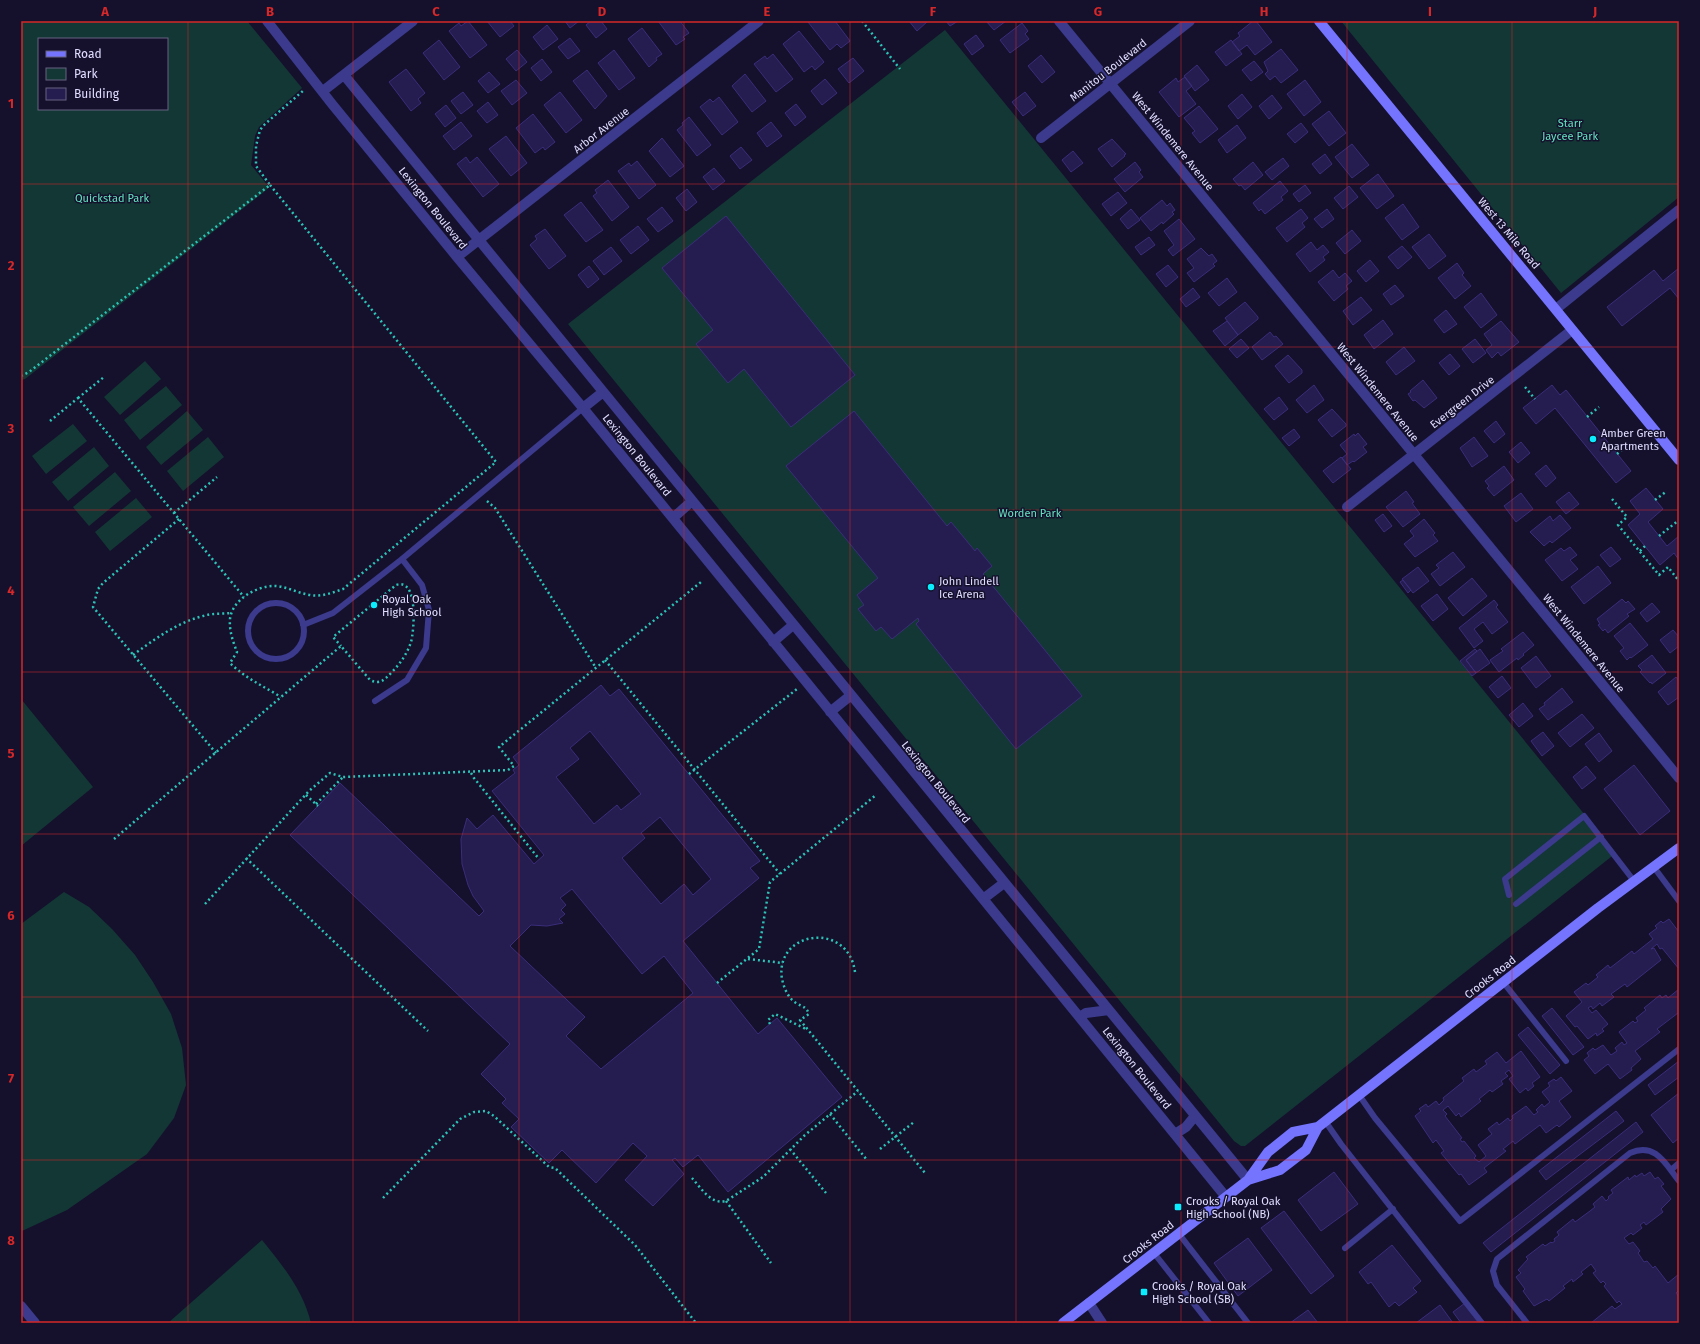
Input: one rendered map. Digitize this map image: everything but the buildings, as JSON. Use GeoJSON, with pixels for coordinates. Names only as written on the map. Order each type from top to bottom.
{"type":"FeatureCollection","features":[{"type":"Feature","properties":{"kind":"main road","name":"West 13 Mile Road"},"geometry":{"type":"LineString","coordinates":[[1319,21],[1679,460]]}},
{"type":"Feature","properties":{"kind":"main road","name":"Crooks Road"},"geometry":{"type":"LineString","coordinates":[[1248,1180],[1280,1170],[1306,1150],[1322,1124],[1653,866],[1679,848]]}},
{"type":"Feature","properties":{"kind":"main road","name":"Crooks Road"},"geometry":{"type":"LineString","coordinates":[[1063,1323],[1248,1180],[1268,1152],[1293,1132],[1322,1124]]}},
{"type":"Feature","properties":{"kind":"street","name":"Lexington Boulevard"},"geometry":{"type":"LineString","coordinates":[[267,21],[457,257],[673,518],[1226,1197]]}},
{"type":"Feature","properties":{"kind":"street"},"geometry":{"type":"LineString","coordinates":[[323,91],[413,21]]}},
{"type":"Feature","properties":{"kind":"street","name":"Arbor Avenue"},"geometry":{"type":"LineString","coordinates":[[457,257],[759,21]]}},
{"type":"Feature","properties":{"kind":"street","name":"West Windemere Avenue"},"geometry":{"type":"LineString","coordinates":[[1059,21],[1679,778]]}},
{"type":"Feature","properties":{"kind":"street","name":"Manitou Boulevard"},"geometry":{"type":"LineString","coordinates":[[1041,138],[1190,21]]}},
{"type":"Feature","properties":{"kind":"street","name":"Lexington Boulevard"},"geometry":{"type":"LineString","coordinates":[[344,75],[850,696],[1248,1180]]}},
{"type":"Feature","properties":{"kind":"street"},"geometry":{"type":"LineString","coordinates":[[1556,309],[1679,210]]}},
{"type":"Feature","properties":{"kind":"street","name":"Evergreen Drive"},"geometry":{"type":"LineString","coordinates":[[1347,507],[1572,330]]}},
{"type":"Feature","properties":{"kind":"street"},"geometry":{"type":"LineString","coordinates":[[583,408],[603,392]]}},
{"type":"Feature","properties":{"kind":"street"},"geometry":{"type":"LineString","coordinates":[[673,518],[692,501]]}},
{"type":"Feature","properties":{"kind":"street"},"geometry":{"type":"LineString","coordinates":[[773,642],[793,625]]}},
{"type":"Feature","properties":{"kind":"street"},"geometry":{"type":"LineString","coordinates":[[830,712],[850,696]]}},
{"type":"Feature","properties":{"kind":"street"},"geometry":{"type":"LineString","coordinates":[[983,899],[1004,883]]}},
{"type":"Feature","properties":{"kind":"street","name":"Lexington Boulevard"},"geometry":{"type":"LineString","coordinates":[[1080,1017],[1086,1013],[1096,1010],[1108,1010]]}},
{"type":"Feature","properties":{"kind":"street"},"geometry":{"type":"LineString","coordinates":[[1176,1134],[1186,1127],[1195,1116]]}},
{"type":"Feature","properties":{"kind":"street"},"geometry":{"type":"LineString","coordinates":[[1089,1303],[1102,1323]]}},
{"type":"Feature","properties":{"kind":"street"},"geometry":{"type":"LineString","coordinates":[[21,1306],[35,1323]]}},
{"type":"Feature","properties":{"kind":"lane"},"geometry":{"type":"LineString","coordinates":[[303,625],[333,613],[402,558],[583,408]]}},
{"type":"Feature","properties":{"kind":"lane"},"geometry":{"type":"LineString","coordinates":[[375,701],[407,680],[426,648],[429,610],[422,585],[402,558]]}},
{"type":"Feature","properties":{"kind":"lane"},"geometry":{"type":"LineString","coordinates":[[277,603],[285,605],[299,616],[303,625],[302,638],[296,650],[288,656],[279,659],[261,655],[249,640],[249,623],[253,615],[260,608],[268,604],[277,603]]}},
{"type":"Feature","properties":{"kind":"lane"},"geometry":{"type":"LineString","coordinates":[[1509,895],[1506,879],[1584,816],[1634,881]]}},
{"type":"Feature","properties":{"kind":"lane"},"geometry":{"type":"LineString","coordinates":[[1516,904],[1601,837]]}},
{"type":"Feature","properties":{"kind":"lane"},"geometry":{"type":"LineString","coordinates":[[1653,866],[1679,901]]}},
{"type":"Feature","properties":{"kind":"lane"},"geometry":{"type":"LineString","coordinates":[[1503,982],[1566,1060]]}},
{"type":"Feature","properties":{"kind":"lane"},"geometry":{"type":"LineString","coordinates":[[1359,1095],[1374,1118],[1460,1221],[1679,1049]]}},
{"type":"Feature","properties":{"kind":"lane"},"geometry":{"type":"LineString","coordinates":[[1322,1124],[1341,1144],[1482,1323]]}},
{"type":"Feature","properties":{"kind":"lane"},"geometry":{"type":"LineString","coordinates":[[1527,1323],[1497,1285],[1493,1271],[1497,1259],[1630,1153],[1640,1149],[1650,1150],[1661,1158],[1679,1181]]}},
{"type":"Feature","properties":{"kind":"lane"},"geometry":{"type":"LineString","coordinates":[[1671,1170],[1679,1163]]}},
{"type":"Feature","properties":{"kind":"lane"},"geometry":{"type":"LineString","coordinates":[[1345,1248],[1393,1209]]}},
{"type":"Feature","properties":{"kind":"lane"},"geometry":{"type":"LineString","coordinates":[[1179,1234],[1248,1323]]}},
{"type":"Feature","properties":{"kind":"lane"},"geometry":{"type":"LineString","coordinates":[[1154,1253],[1209,1323]]}},
{"type":"Feature","properties":{"kind":"path"},"geometry":{"type":"LineString","coordinates":[[862,21],[900,69]]}},
{"type":"Feature","properties":{"kind":"path"},"geometry":{"type":"LineString","coordinates":[[281,697],[263,685],[245,677],[230,663],[237,652],[231,630],[231,613],[244,597],[255,590],[270,586],[284,587],[310,595],[319,596],[343,589],[496,462],[256,166],[258,138],[265,124],[304,90]]}},
{"type":"Feature","properties":{"kind":"path"},"geometry":{"type":"LineString","coordinates":[[21,376],[29,372],[270,185]]}},
{"type":"Feature","properties":{"kind":"path"},"geometry":{"type":"LineString","coordinates":[[50,421],[104,376]]}},
{"type":"Feature","properties":{"kind":"path"},"geometry":{"type":"LineString","coordinates":[[1525,387],[1535,399]]}},
{"type":"Feature","properties":{"kind":"path"},"geometry":{"type":"LineString","coordinates":[[78,398],[244,597]]}},
{"type":"Feature","properties":{"kind":"path"},"geometry":{"type":"LineString","coordinates":[[1587,417],[1599,407]]}},
{"type":"Feature","properties":{"kind":"path"},"geometry":{"type":"LineString","coordinates":[[1617,454],[1629,444]]}},
{"type":"Feature","properties":{"kind":"path"},"geometry":{"type":"LineString","coordinates":[[174,513],[217,477]]}},
{"type":"Feature","properties":{"kind":"path"},"geometry":{"type":"LineString","coordinates":[[472,482],[495,508],[596,668]]}},
{"type":"Feature","properties":{"kind":"path"},"geometry":{"type":"LineString","coordinates":[[1655,500],[1667,491]]}},
{"type":"Feature","properties":{"kind":"path"},"geometry":{"type":"LineString","coordinates":[[1612,499],[1627,517],[1618,525],[1659,575],[1668,567],[1679,581]]}},
{"type":"Feature","properties":{"kind":"path"},"geometry":{"type":"LineString","coordinates":[[179,519],[98,589],[93,607],[216,753]]}},
{"type":"Feature","properties":{"kind":"path"},"geometry":{"type":"LineString","coordinates":[[1660,536],[1679,520]]}},
{"type":"Feature","properties":{"kind":"path"},"geometry":{"type":"LineString","coordinates":[[1640,551],[1645,546]]}},
{"type":"Feature","properties":{"kind":"path"},"geometry":{"type":"LineString","coordinates":[[205,904],[306,795],[329,774],[332,773],[343,777],[508,770],[514,766],[499,747],[701,582]]}},
{"type":"Feature","properties":{"kind":"path"},"geometry":{"type":"LineString","coordinates":[[396,585],[403,585],[407,588],[412,597],[414,630],[405,656],[385,679],[381,682],[375,683],[370,680],[342,646],[333,637],[396,585]]}},
{"type":"Feature","properties":{"kind":"path"},"geometry":{"type":"LineString","coordinates":[[133,655],[160,635],[183,622],[205,615],[231,613]]}},
{"type":"Feature","properties":{"kind":"path"},"geometry":{"type":"LineString","coordinates":[[114,839],[342,646]]}},
{"type":"Feature","properties":{"kind":"path"},"geometry":{"type":"LineString","coordinates":[[605,660],[780,874]]}},
{"type":"Feature","properties":{"kind":"path"},"geometry":{"type":"LineString","coordinates":[[689,774],[800,687]]}},
{"type":"Feature","properties":{"kind":"path"},"geometry":{"type":"LineString","coordinates":[[471,772],[474,778],[539,859]]}},
{"type":"Feature","properties":{"kind":"path"},"geometry":{"type":"LineString","coordinates":[[306,795],[317,805],[343,777]]}},
{"type":"Feature","properties":{"kind":"path"},"geometry":{"type":"LineString","coordinates":[[718,983],[759,949],[770,882],[876,795]]}},
{"type":"Feature","properties":{"kind":"path"},"geometry":{"type":"LineString","coordinates":[[246,858],[428,1031]]}},
{"type":"Feature","properties":{"kind":"path"},"geometry":{"type":"LineString","coordinates":[[855,972],[851,959],[842,946],[836,941],[819,937],[802,941],[795,945],[789,951],[783,963],[782,972],[784,986],[791,999],[807,1009],[809,1014],[800,1020],[925,1173]]}},
{"type":"Feature","properties":{"kind":"path"},"geometry":{"type":"LineString","coordinates":[[747,959],[783,963]]}},
{"type":"Feature","properties":{"kind":"path"},"geometry":{"type":"LineString","coordinates":[[770,1024],[768,1020],[776,1014],[809,1031]]}},
{"type":"Feature","properties":{"kind":"path"},"geometry":{"type":"LineString","coordinates":[[692,1178],[710,1198],[721,1202],[726,1201],[763,1177],[790,1149],[858,1091]]}},
{"type":"Feature","properties":{"kind":"path"},"geometry":{"type":"LineString","coordinates":[[383,1198],[460,1119],[474,1112],[486,1111],[494,1116],[549,1167],[555,1168],[636,1245],[696,1323]]}},
{"type":"Feature","properties":{"kind":"path"},"geometry":{"type":"LineString","coordinates":[[830,1114],[867,1160]]}},
{"type":"Feature","properties":{"kind":"path"},"geometry":{"type":"LineString","coordinates":[[880,1149],[914,1122]]}},
{"type":"Feature","properties":{"kind":"path"},"geometry":{"type":"LineString","coordinates":[[790,1149],[826,1193]]}},
{"type":"Feature","properties":{"kind":"path"},"geometry":{"type":"LineString","coordinates":[[726,1201],[771,1263]]}},
{"type":"Feature","properties":{"kind":"green space","name":"Quickstad Park"},"geometry":{"type":"Polygon","coordinates":[[[21,21],[247,21],[302,88],[259,127],[255,136],[251,165],[269,187],[25,379],[21,380],[21,21]]]}},
{"type":"Feature","properties":{"kind":"green space","name":"Starr Jaycee Park"},"geometry":{"type":"Polygon","coordinates":[[[1341,21],[1679,21],[1679,197],[1561,293],[1341,21]]]}},
{"type":"Feature","properties":{"kind":"green space","name":"Worden Park"},"geometry":{"type":"Polygon","coordinates":[[[945,30],[1616,853],[1245,1146],[1241,1146],[1234,1141],[568,324],[945,30]]]}},
{"type":"Feature","properties":{"kind":"green space"},"geometry":{"type":"Polygon","coordinates":[[[145,361],[161,379],[120,415],[104,397],[145,361]]]}},
{"type":"Feature","properties":{"kind":"green space"},"geometry":{"type":"Polygon","coordinates":[[[166,386],[182,405],[140,440],[124,420],[166,386]]]}},
{"type":"Feature","properties":{"kind":"green space"},"geometry":{"type":"Polygon","coordinates":[[[187,411],[203,430],[161,465],[146,447],[187,411]]]}},
{"type":"Feature","properties":{"kind":"green space"},"geometry":{"type":"Polygon","coordinates":[[[73,424],[87,441],[46,474],[32,456],[73,424]]]}},
{"type":"Feature","properties":{"kind":"green space"},"geometry":{"type":"Polygon","coordinates":[[[208,437],[224,457],[183,491],[167,471],[208,437]]]}},
{"type":"Feature","properties":{"kind":"green space"},"geometry":{"type":"Polygon","coordinates":[[[94,447],[109,466],[68,501],[52,482],[94,447]]]}},
{"type":"Feature","properties":{"kind":"green space"},"geometry":{"type":"Polygon","coordinates":[[[115,472],[131,491],[89,526],[73,507],[115,472]]]}},
{"type":"Feature","properties":{"kind":"green space"},"geometry":{"type":"Polygon","coordinates":[[[136,498],[152,517],[110,551],[95,532],[136,498]]]}},
{"type":"Feature","properties":{"kind":"green space"},"geometry":{"type":"Polygon","coordinates":[[[21,699],[93,787],[21,846],[21,699]]]}},
{"type":"Feature","properties":{"kind":"green space"},"geometry":{"type":"Polygon","coordinates":[[[64,892],[89,907],[112,929],[135,955],[153,982],[171,1014],[182,1048],[186,1085],[174,1118],[147,1154],[67,1210],[22,1231],[21,924],[64,892]]]}},
{"type":"Feature","properties":{"kind":"green space"},"geometry":{"type":"Polygon","coordinates":[[[262,1240],[285,1269],[298,1289],[311,1323],[168,1323],[262,1240]]]}},
{"type":"Feature","properties":{"kind":"place","name":"Amber Green Apartments"},"geometry":{"type":"Point","coordinates":[1593,439]}},
{"type":"Feature","properties":{"kind":"place","name":"John Lindell Ice Arena"},"geometry":{"type":"Point","coordinates":[931,587]}},
{"type":"Feature","properties":{"kind":"place","name":"Royal Oak High School"},"geometry":{"type":"Point","coordinates":[374,605]}},
{"type":"Feature","properties":{"kind":"place","name":"Crooks / Royal Oak High School (NB)"},"geometry":{"type":"Point","coordinates":[1178,1207]}},
{"type":"Feature","properties":{"kind":"place","name":"Crooks / Royal Oak High School (SB)"},"geometry":{"type":"Point","coordinates":[1144,1292]}}]}
